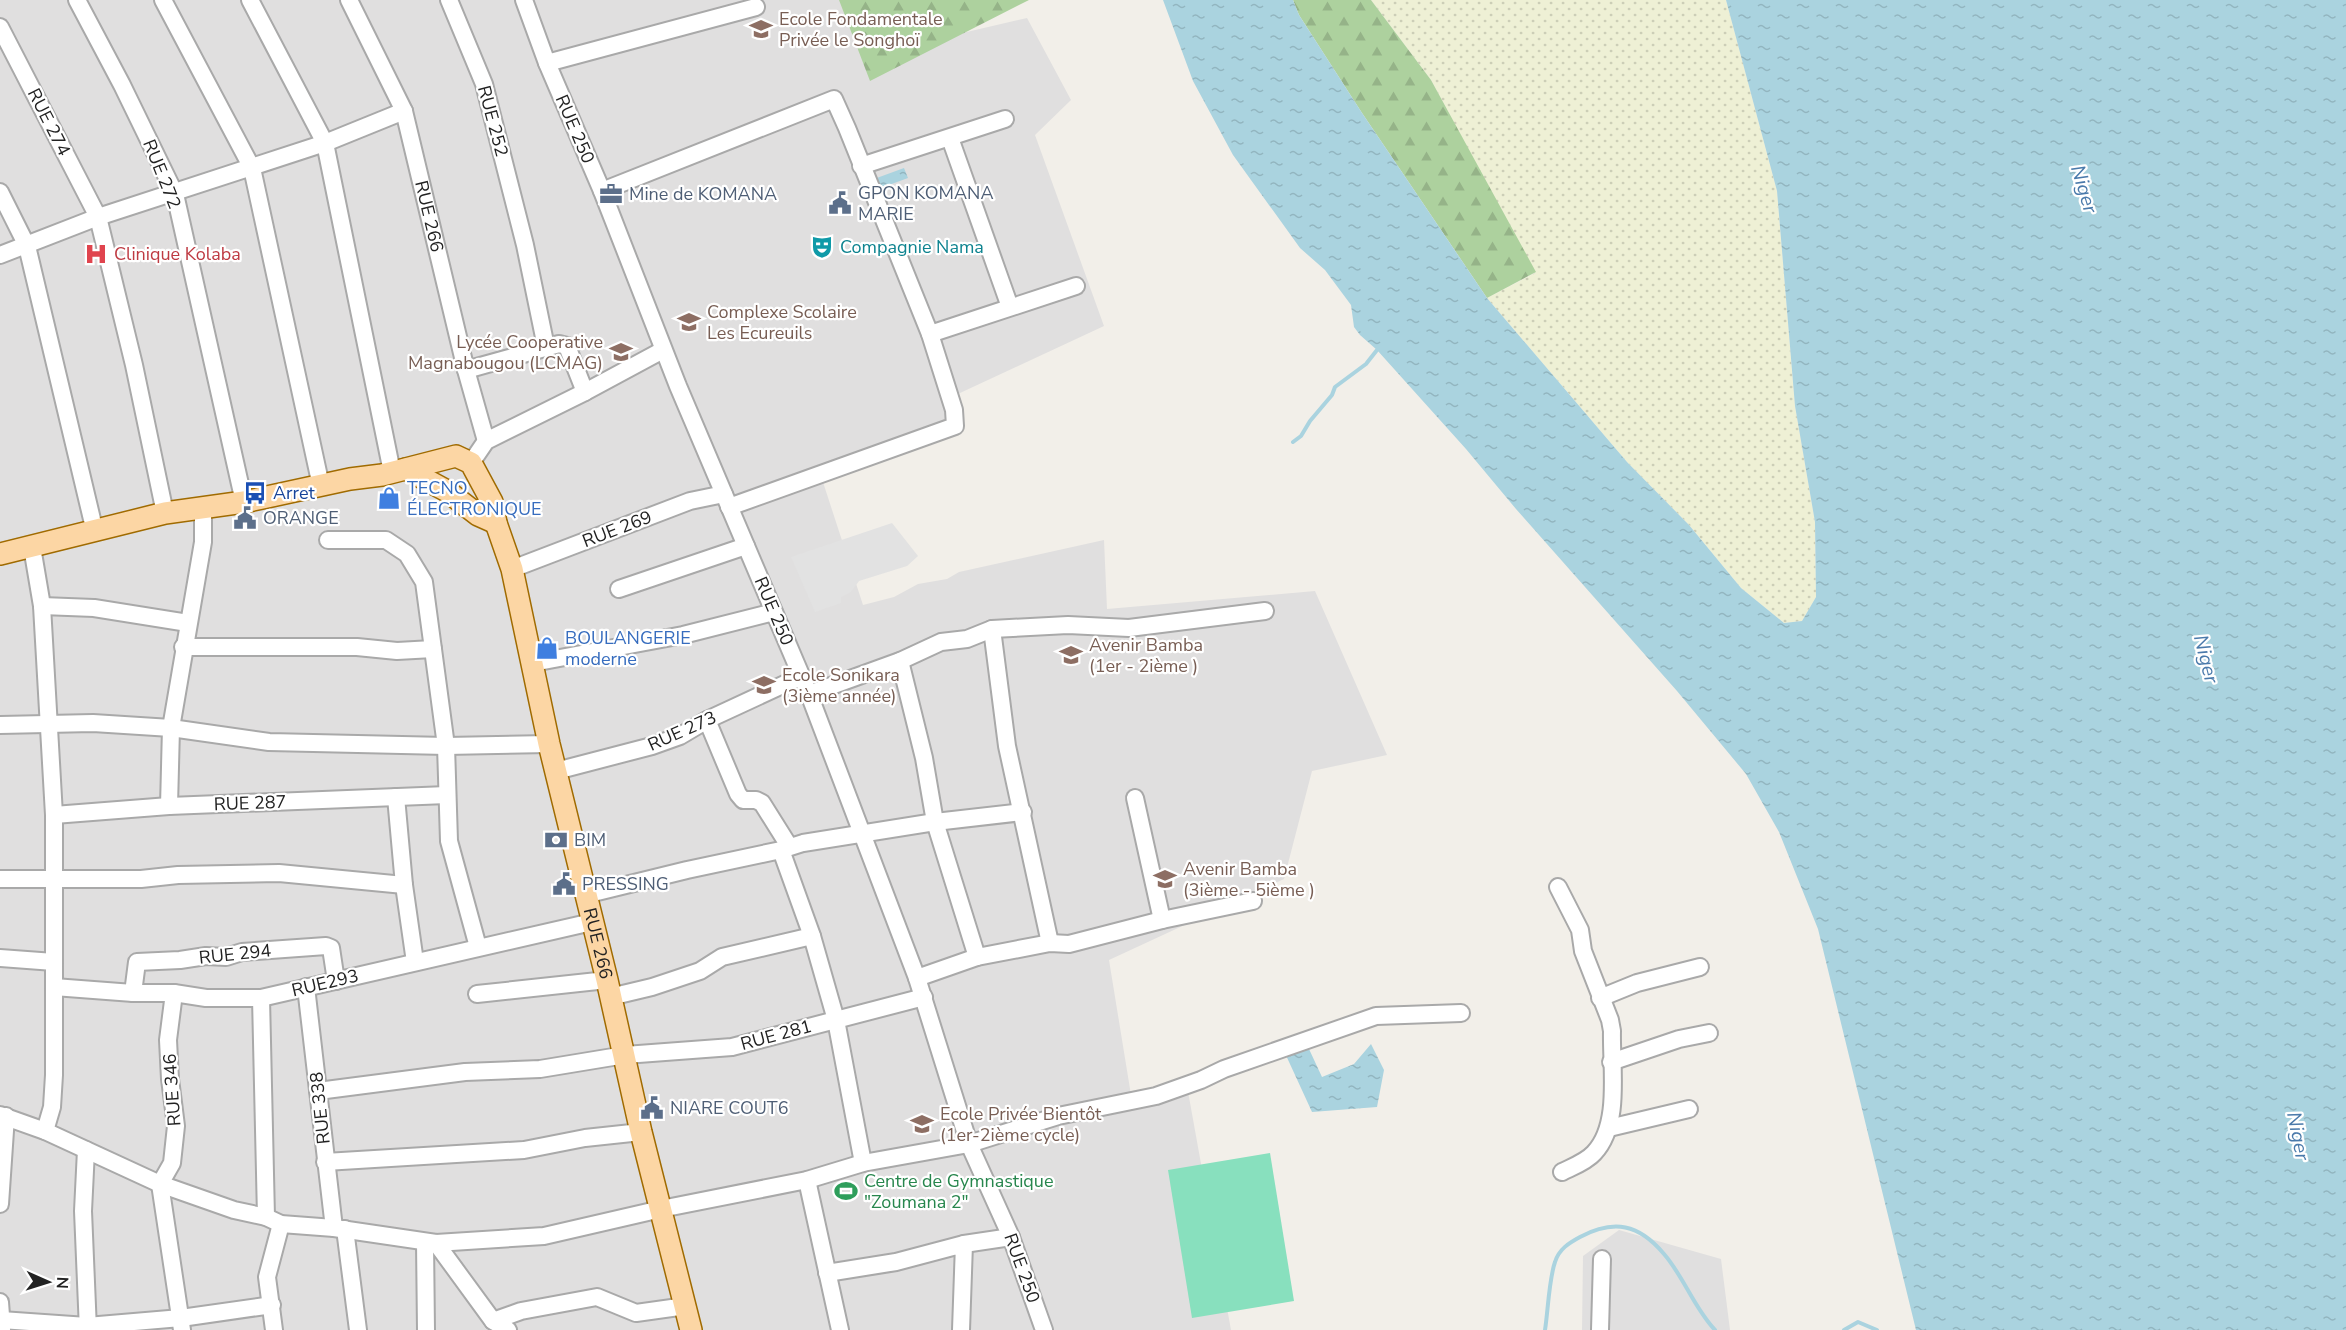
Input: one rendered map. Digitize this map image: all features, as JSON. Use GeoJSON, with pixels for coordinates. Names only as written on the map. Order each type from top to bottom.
{"type":"FeatureCollection","features":[{"type":"Feature","properties":{"kind":"main road"},"geometry":{"type":"LineString","coordinates":[[0,554],[165,513],[244,502],[399,471],[456,456],[471,463]]}},
{"type":"Feature","properties":{"kind":"main road","name":"RUE 266"},"geometry":{"type":"LineString","coordinates":[[471,463],[492,502],[512,569],[549,744],[625,1055],[641,1132],[691,1330]]}},
{"type":"Feature","properties":{"kind":"main road"},"geometry":{"type":"LineString","coordinates":[[399,471],[447,491],[501,531]]}},
{"type":"Feature","properties":{"kind":"street","name":"RUE 272"},"geometry":{"type":"LineString","coordinates":[[77,0],[122,85],[175,194],[244,502]]}},
{"type":"Feature","properties":{"kind":"street"},"geometry":{"type":"LineString","coordinates":[[163,0],[252,168],[321,486]]}},
{"type":"Feature","properties":{"kind":"street"},"geometry":{"type":"LineString","coordinates":[[250,0],[325,143],[399,471]]}},
{"type":"Feature","properties":{"kind":"street","name":"RUE 266"},"geometry":{"type":"LineString","coordinates":[[349,0],[404,111],[466,370],[486,441]]}},
{"type":"Feature","properties":{"kind":"street","name":"RUE 252"},"geometry":{"type":"LineString","coordinates":[[449,0],[484,84],[525,245],[546,347]]}},
{"type":"Feature","properties":{"kind":"street","name":"RUE 250"},"geometry":{"type":"LineString","coordinates":[[524,0],[547,63],[602,191],[663,350],[809,694],[924,997],[969,1144],[1011,1237],[1044,1330]]}},
{"type":"Feature","properties":{"kind":"street"},"geometry":{"type":"LineString","coordinates":[[547,63],[756,7]]}},
{"type":"Feature","properties":{"kind":"street","name":"RUE 274"},"geometry":{"type":"LineString","coordinates":[[0,27],[98,218],[134,365],[165,513]]}},
{"type":"Feature","properties":{"kind":"street"},"geometry":{"type":"LineString","coordinates":[[602,191],[834,99],[930,334],[1076,286]]}},
{"type":"Feature","properties":{"kind":"street"},"geometry":{"type":"LineString","coordinates":[[0,255],[98,218],[325,143],[404,111]]}},
{"type":"Feature","properties":{"kind":"street"},"geometry":{"type":"LineString","coordinates":[[861,166],[1005,119]]}},
{"type":"Feature","properties":{"kind":"street"},"geometry":{"type":"LineString","coordinates":[[951,138],[1010,308]]}},
{"type":"Feature","properties":{"kind":"street"},"geometry":{"type":"LineString","coordinates":[[0,192],[27,246],[95,532]]}},
{"type":"Feature","properties":{"kind":"street","name":"RUE 269"},"geometry":{"type":"LineString","coordinates":[[512,569],[690,501],[727,500],[955,426],[954,410],[930,334]]}},
{"type":"Feature","properties":{"kind":"street"},"geometry":{"type":"LineString","coordinates":[[466,370],[559,344],[567,346],[585,392]]}},
{"type":"Feature","properties":{"kind":"street"},"geometry":{"type":"LineString","coordinates":[[471,463],[486,441],[663,350]]}},
{"type":"Feature","properties":{"kind":"street"},"geometry":{"type":"LineString","coordinates":[[169,806],[171,728],[183,646],[203,542],[203,508]]}},
{"type":"Feature","properties":{"kind":"street"},"geometry":{"type":"LineString","coordinates":[[327,540],[386,540],[407,554],[424,582],[446,747],[449,841],[478,947]]}},
{"type":"Feature","properties":{"kind":"street"},"geometry":{"type":"LineString","coordinates":[[619,589],[746,546]]}},
{"type":"Feature","properties":{"kind":"street"},"geometry":{"type":"LineString","coordinates":[[32,547],[42,606],[54,815],[54,1075],[52,1107],[45,1131]]}},
{"type":"Feature","properties":{"kind":"street"},"geometry":{"type":"LineString","coordinates":[[42,606],[94,608],[188,623]]}},
{"type":"Feature","properties":{"kind":"street"},"geometry":{"type":"LineString","coordinates":[[809,694],[941,642],[967,639],[992,629],[1068,626],[1129,628],[1265,611]]}},
{"type":"Feature","properties":{"kind":"street"},"geometry":{"type":"LineString","coordinates":[[533,663],[683,635],[774,612]]}},
{"type":"Feature","properties":{"kind":"street"},"geometry":{"type":"LineString","coordinates":[[992,629],[1007,746],[1050,943]]}},
{"type":"Feature","properties":{"kind":"street"},"geometry":{"type":"LineString","coordinates":[[183,646],[357,647],[397,651],[433,649]]}},
{"type":"Feature","properties":{"kind":"street"},"geometry":{"type":"LineString","coordinates":[[900,660],[924,758],[935,822],[977,957]]}},
{"type":"Feature","properties":{"kind":"street","name":"RUE 273"},"geometry":{"type":"LineString","coordinates":[[556,771],[652,746],[680,736],[707,720],[801,676]]}},
{"type":"Feature","properties":{"kind":"street"},"geometry":{"type":"LineString","coordinates":[[707,720],[738,794],[743,800],[756,800],[762,803],[785,848],[836,1020],[862,1163]]}},
{"type":"Feature","properties":{"kind":"street"},"geometry":{"type":"LineString","coordinates":[[0,725],[93,723],[171,728],[269,742],[446,747],[549,744]]}},
{"type":"Feature","properties":{"kind":"street","name":"RUE 287"},"geometry":{"type":"LineString","coordinates":[[54,815],[169,806],[447,795]]}},
{"type":"Feature","properties":{"kind":"street"},"geometry":{"type":"LineString","coordinates":[[396,797],[404,885],[415,962]]}},
{"type":"Feature","properties":{"kind":"street"},"geometry":{"type":"LineString","coordinates":[[1135,798],[1162,920]]}},
{"type":"Feature","properties":{"kind":"street"},"geometry":{"type":"LineString","coordinates":[[585,895],[687,870],[861,833],[1023,812]]}},
{"type":"Feature","properties":{"kind":"street"},"geometry":{"type":"LineString","coordinates":[[0,879],[141,879],[178,875],[279,873],[404,885]]}},
{"type":"Feature","properties":{"kind":"street"},"geometry":{"type":"LineString","coordinates":[[1558,887],[1580,930],[1583,951],[1610,1020],[1611,1062],[1611,1123],[1604,1141],[1593,1155],[1562,1172]]}},
{"type":"Feature","properties":{"kind":"street"},"geometry":{"type":"LineString","coordinates":[[917,978],[977,957],[1050,943],[1070,944],[1162,920],[1253,901]]}},
{"type":"Feature","properties":{"kind":"street","name":"RUE293"},"geometry":{"type":"LineString","coordinates":[[54,987],[133,993],[174,993],[206,998],[261,998],[592,922]]}},
{"type":"Feature","properties":{"kind":"street"},"geometry":{"type":"LineString","coordinates":[[477,994],[652,987],[700,971],[722,957],[812,936]]}},
{"type":"Feature","properties":{"kind":"street","name":"RUE 294"},"geometry":{"type":"LineString","coordinates":[[133,993],[137,962],[206,956],[226,957],[243,952],[315,947],[330,948],[336,981]]}},
{"type":"Feature","properties":{"kind":"street"},"geometry":{"type":"LineString","coordinates":[[0,958],[54,962]]}},
{"type":"Feature","properties":{"kind":"street"},"geometry":{"type":"LineString","coordinates":[[1600,998],[1637,983],[1700,968]]}},
{"type":"Feature","properties":{"kind":"street","name":"RUE 338"},"geometry":{"type":"LineString","coordinates":[[306,987],[325,1162],[358,1330]]}},
{"type":"Feature","properties":{"kind":"street","name":"RUE 346"},"geometry":{"type":"LineString","coordinates":[[160,1184],[172,1162],[176,1126],[168,1040],[174,993]]}},
{"type":"Feature","properties":{"kind":"street","name":"RUE 281"},"geometry":{"type":"LineString","coordinates":[[318,1091],[465,1072],[540,1069],[625,1055],[732,1047],[924,997]]}},
{"type":"Feature","properties":{"kind":"street"},"geometry":{"type":"LineString","coordinates":[[261,998],[274,1220],[267,1277],[274,1330]]}},
{"type":"Feature","properties":{"kind":"street"},"geometry":{"type":"LineString","coordinates":[[0,1204],[3,1115],[45,1131],[160,1184],[234,1210],[274,1220],[430,1242],[544,1236],[661,1209],[807,1180],[862,1163],[969,1144],[1058,1116],[1156,1096],[1224,1069],[1376,1016],[1461,1012]]}},
{"type":"Feature","properties":{"kind":"street"},"geometry":{"type":"LineString","coordinates":[[1611,1062],[1679,1040],[1709,1033]]}},
{"type":"Feature","properties":{"kind":"street"},"geometry":{"type":"LineString","coordinates":[[1608,1128],[1689,1109]]}},
{"type":"Feature","properties":{"kind":"street"},"geometry":{"type":"LineString","coordinates":[[325,1162],[524,1150],[585,1138],[641,1132]]}},
{"type":"Feature","properties":{"kind":"street"},"geometry":{"type":"LineString","coordinates":[[86,1150],[83,1212],[87,1328]]}},
{"type":"Feature","properties":{"kind":"street"},"geometry":{"type":"LineString","coordinates":[[807,1180],[840,1330]]}},
{"type":"Feature","properties":{"kind":"street"},"geometry":{"type":"LineString","coordinates":[[160,1184],[181,1324]]}},
{"type":"Feature","properties":{"kind":"street"},"geometry":{"type":"LineString","coordinates":[[827,1274],[896,1262],[964,1244],[1011,1237]]}},
{"type":"Feature","properties":{"kind":"street"},"geometry":{"type":"LineString","coordinates":[[430,1242],[501,1325],[521,1311],[597,1297],[636,1313],[686,1306]]}},
{"type":"Feature","properties":{"kind":"street"},"geometry":{"type":"LineString","coordinates":[[426,1330],[430,1242]]}},
{"type":"Feature","properties":{"kind":"street"},"geometry":{"type":"LineString","coordinates":[[961,1330],[964,1244]]}},
{"type":"Feature","properties":{"kind":"street"},"geometry":{"type":"LineString","coordinates":[[1600,1330],[1602,1259]]}},
{"type":"Feature","properties":{"kind":"street"},"geometry":{"type":"LineString","coordinates":[[0,1302],[2,1325],[87,1328],[181,1324],[272,1305]]}},
{"type":"Feature","properties":{"kind":"shaded area"},"geometry":{"type":"Polygon","coordinates":[[[0,0],[899,0],[924,42],[1027,18],[1071,100],[1035,135],[1104,326],[945,400],[955,426],[821,476],[863,605],[894,597],[918,584],[947,579],[959,572],[1104,540],[1107,609],[1315,591],[1387,755],[1312,771],[1284,879],[1109,960],[1131,1095],[1187,1086],[1231,1330],[0,1330],[0,0]]]}},
{"type":"Feature","properties":{"kind":"shaded area"},"geometry":{"type":"Polygon","coordinates":[[[892,523],[918,556],[907,566],[859,581],[851,592],[841,597],[841,603],[815,612],[791,557],[892,523]]]}},
{"type":"Feature","properties":{"kind":"shaded area"},"geometry":{"type":"Polygon","coordinates":[[[1619,1230],[1721,1259],[1730,1330],[1582,1330],[1583,1256],[1619,1230]]]}},
{"type":"Feature","properties":{"kind":"green space"},"geometry":{"type":"Polygon","coordinates":[[[839,0],[1029,0],[870,81],[839,0]]]}},
{"type":"Feature","properties":{"kind":"green space"},"geometry":{"type":"Polygon","coordinates":[[[1293,0],[1371,0],[1431,80],[1536,272],[1487,298],[1362,113],[1299,15],[1293,0]]]}},
{"type":"Feature","properties":{"kind":"green space"},"geometry":{"type":"Polygon","coordinates":[[[1371,0],[1726,0],[1777,191],[1795,406],[1815,522],[1816,597],[1802,621],[1784,623],[1741,588],[1689,525],[1627,462],[1487,298],[1535,273],[1431,80],[1371,0]]]}},
{"type":"Feature","properties":{"kind":"green space"},"geometry":{"type":"Polygon","coordinates":[[[1270,1153],[1294,1301],[1192,1318],[1168,1170],[1270,1153]]]}},
{"type":"Feature","properties":{"kind":"water","name":"Niger"},"geometry":{"type":"Polygon","coordinates":[[[1163,0],[1293,0],[1299,15],[1362,113],[1487,298],[1627,462],[1689,525],[1741,588],[1784,623],[1802,621],[1816,597],[1815,522],[1795,406],[1777,191],[1726,0],[2346,0],[2346,1330],[1916,1330],[1818,929],[1779,832],[1746,774],[1677,691],[1466,449],[1354,327],[1351,305],[1325,270],[1300,248],[1233,155],[1193,81],[1163,0]]]}},
{"type":"Feature","properties":{"kind":"water"},"geometry":{"type":"Polygon","coordinates":[[[904,168],[908,178],[878,189],[874,179],[904,168]]]}},
{"type":"Feature","properties":{"kind":"water"},"geometry":{"type":"Polygon","coordinates":[[[1371,1044],[1384,1070],[1377,1107],[1312,1112],[1284,1051],[1309,1049],[1322,1077],[1354,1064],[1371,1044]]]}},
{"type":"Feature","properties":{"kind":"waterway"},"geometry":{"type":"LineString","coordinates":[[1293,442],[1301,436],[1310,421],[1332,395],[1335,387],[1366,364],[1377,350]]}},
{"type":"Feature","properties":{"kind":"waterway"},"geometry":{"type":"LineString","coordinates":[[1545,1330],[1551,1277],[1559,1253],[1568,1244],[1592,1231],[1615,1227],[1635,1231],[1655,1244],[1671,1263],[1701,1312],[1715,1330]]}},
{"type":"Feature","properties":{"kind":"waterway"},"geometry":{"type":"LineString","coordinates":[[1844,1330],[1858,1322],[1877,1330]]}},
{"type":"Feature","properties":{"kind":"place","name":"Ecole Fondamentale Privée le Songhoï"},"geometry":{"type":"Point","coordinates":[761,29]}},
{"type":"Feature","properties":{"kind":"place","name":"Mine de KOMANA"},"geometry":{"type":"Point","coordinates":[611,194]}},
{"type":"Feature","properties":{"kind":"place","name":"GPON KOMANA MARIE"},"geometry":{"type":"Point","coordinates":[840,203]}},
{"type":"Feature","properties":{"kind":"place","name":"Compagnie Nama"},"geometry":{"type":"Point","coordinates":[822,247]}},
{"type":"Feature","properties":{"kind":"place","name":"Clinique Kolaba"},"geometry":{"type":"Point","coordinates":[96,254]}},
{"type":"Feature","properties":{"kind":"place","name":"Complexe Scolaire Les Ecureuils"},"geometry":{"type":"Point","coordinates":[689,322]}},
{"type":"Feature","properties":{"kind":"place","name":"Lycée Cooperative Magnabougou (LCMAG)"},"geometry":{"type":"Point","coordinates":[621,352]}},
{"type":"Feature","properties":{"kind":"place","name":"Arret"},"geometry":{"type":"Point","coordinates":[255,493]}},
{"type":"Feature","properties":{"kind":"place","name":"TECNO ÉLECTRONIQUE"},"geometry":{"type":"Point","coordinates":[389,498]}},
{"type":"Feature","properties":{"kind":"place","name":"ORANGE"},"geometry":{"type":"Point","coordinates":[245,518]}},
{"type":"Feature","properties":{"kind":"place","name":"BOULANGERIE moderne"},"geometry":{"type":"Point","coordinates":[547,648]}},
{"type":"Feature","properties":{"kind":"place","name":"Avenir Bamba (1er - 2ième )"},"geometry":{"type":"Point","coordinates":[1071,655]}},
{"type":"Feature","properties":{"kind":"place","name":"Ecole Sonikara (3ième année)"},"geometry":{"type":"Point","coordinates":[764,685]}},
{"type":"Feature","properties":{"kind":"place","name":"BIM"},"geometry":{"type":"Point","coordinates":[556,840]}},
{"type":"Feature","properties":{"kind":"place","name":"Avenir Bamba (3ième - 5ième )"},"geometry":{"type":"Point","coordinates":[1165,879]}},
{"type":"Feature","properties":{"kind":"place","name":"PRESSING"},"geometry":{"type":"Point","coordinates":[564,884]}},
{"type":"Feature","properties":{"kind":"place","name":"NIARE COUT6"},"geometry":{"type":"Point","coordinates":[652,1108]}},
{"type":"Feature","properties":{"kind":"place","name":"Ecole Privée Bientôt (1er-2ième cycle)"},"geometry":{"type":"Point","coordinates":[922,1124]}},
{"type":"Feature","properties":{"kind":"place","name":"Centre de Gymnastique \"Zoumana 2\""},"geometry":{"type":"Point","coordinates":[846,1191]}}]}
